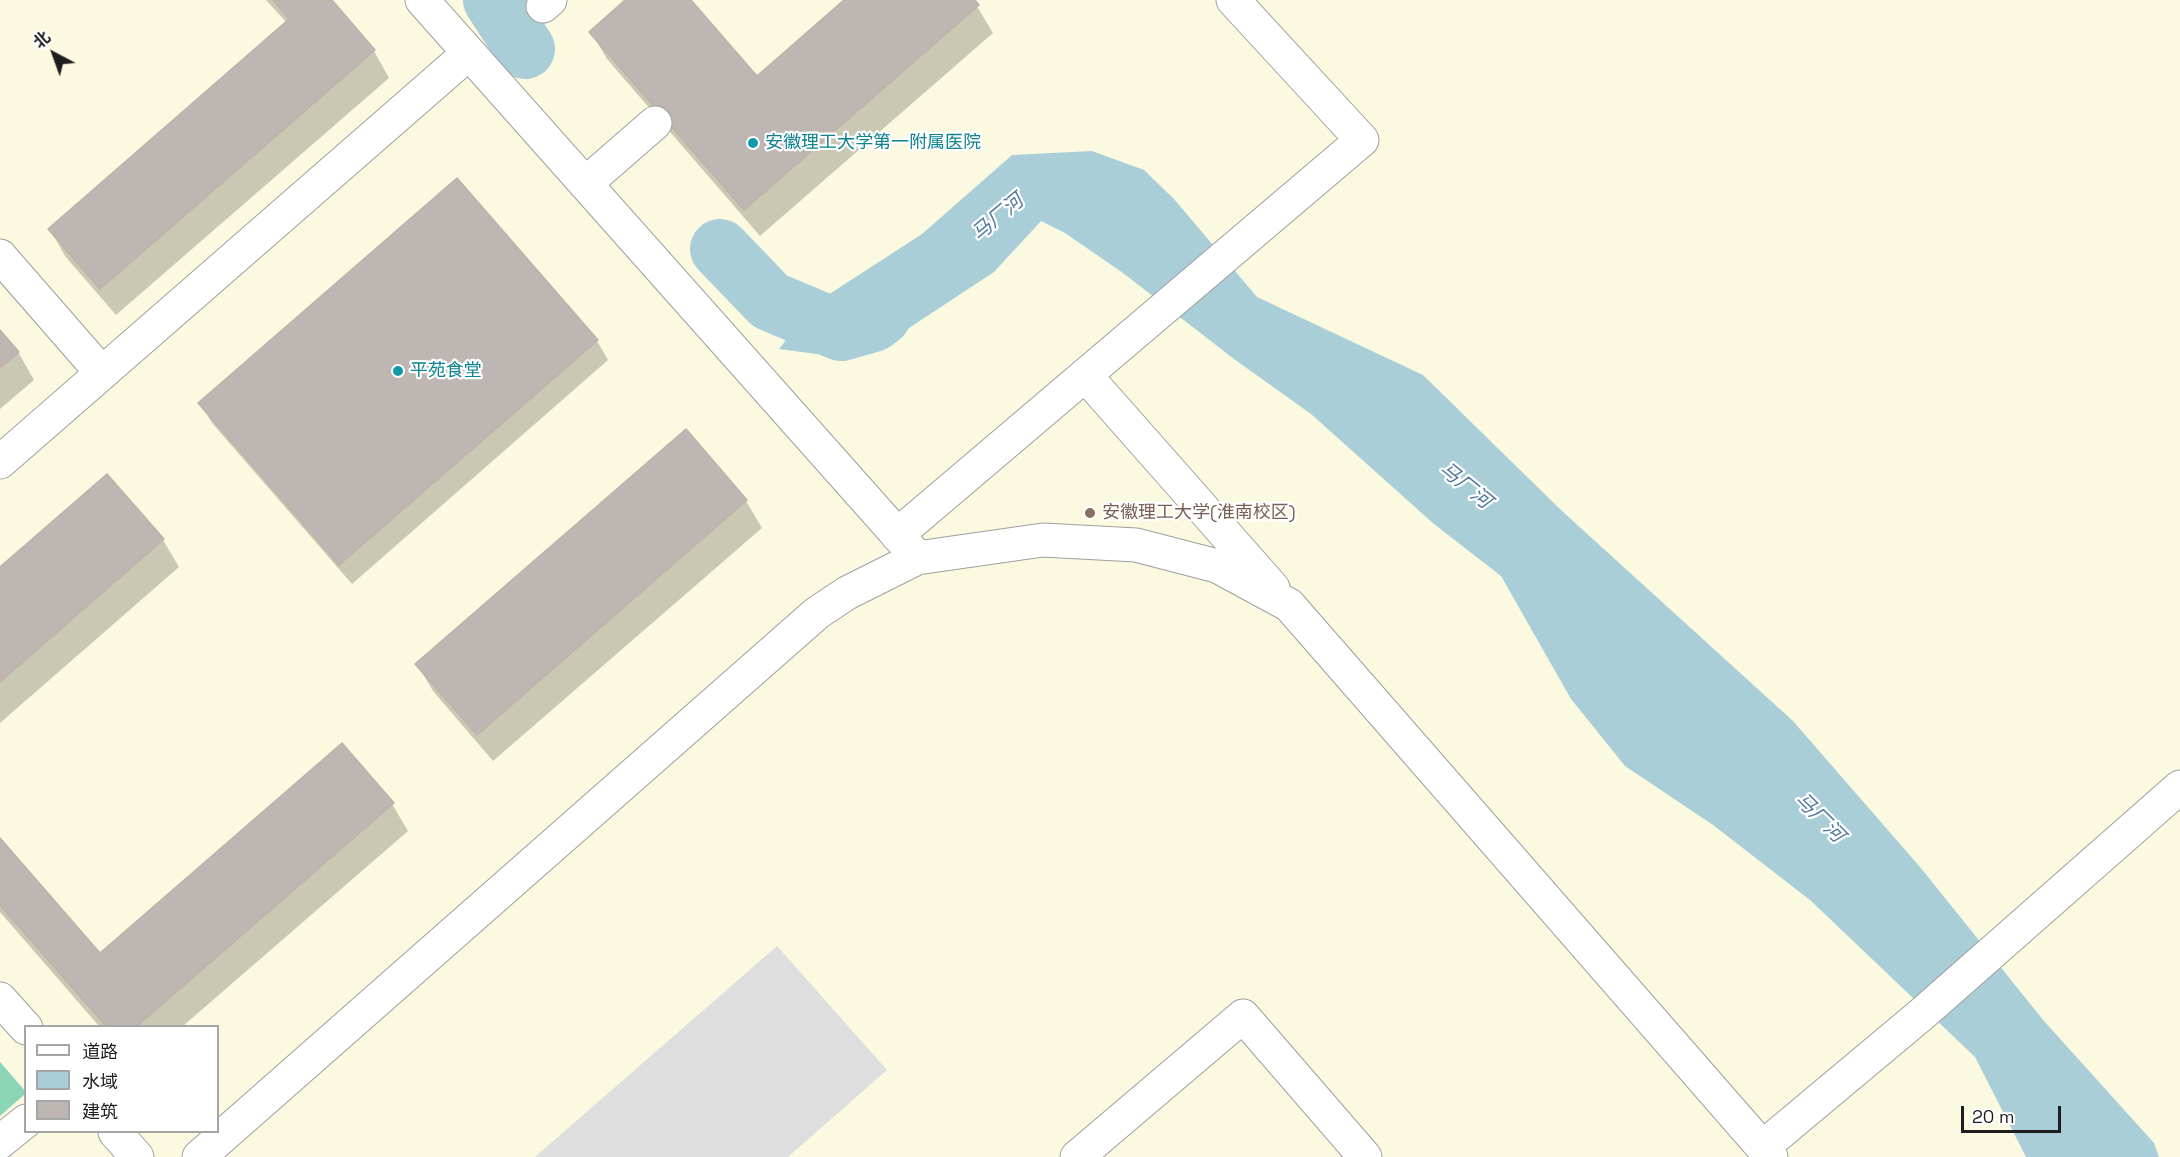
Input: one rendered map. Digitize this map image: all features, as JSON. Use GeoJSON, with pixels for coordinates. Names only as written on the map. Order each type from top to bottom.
{"type":"FeatureCollection","features":[{"type":"Feature","properties":{"kind":"lane"},"geometry":{"type":"LineString","coordinates":[[422,0],[907,546]]}},
{"type":"Feature","properties":{"kind":"lane"},"geometry":{"type":"LineString","coordinates":[[199,1157],[817,613],[847,593],[907,546],[1090,371],[1362,140],[1233,0]]}},
{"type":"Feature","properties":{"kind":"lane"},"geometry":{"type":"LineString","coordinates":[[0,462],[469,53]]}},
{"type":"Feature","properties":{"kind":"lane"},"geometry":{"type":"LineString","coordinates":[[585,184],[655,123]]}},
{"type":"Feature","properties":{"kind":"lane"},"geometry":{"type":"LineString","coordinates":[[0,256],[102,373]]}},
{"type":"Feature","properties":{"kind":"lane"},"geometry":{"type":"LineString","coordinates":[[1090,371],[1288,605],[1767,1152],[2180,787]]}},
{"type":"Feature","properties":{"kind":"lane"},"geometry":{"type":"LineString","coordinates":[[907,546],[1043,540],[1137,544],[1217,566],[1288,605]]}},
{"type":"Feature","properties":{"kind":"lane"},"geometry":{"type":"LineString","coordinates":[[0,999],[24,1026]]}},
{"type":"Feature","properties":{"kind":"lane"},"geometry":{"type":"LineString","coordinates":[[1077,1157],[1243,1016],[1365,1157]]}},
{"type":"Feature","properties":{"kind":"lane"},"geometry":{"type":"LineString","coordinates":[[0,1142],[24,1122]]}},
{"type":"Feature","properties":{"kind":"lane"},"geometry":{"type":"LineString","coordinates":[[117,1133],[137,1157]]}},
{"type":"Feature","properties":{"kind":"shaded area","name":"安徽理工大学(淮南校区)"},"geometry":{"type":"Polygon","coordinates":[[[0,0],[2180,0],[2180,1157],[0,1157],[0,0]]]}},
{"type":"Feature","properties":{"kind":"shaded area"},"geometry":{"type":"Polygon","coordinates":[[[777,946],[887,1070],[788,1157],[535,1157],[777,946]]]}},
{"type":"Feature","properties":{"kind":"green space"},"geometry":{"type":"Polygon","coordinates":[[[0,1062],[24,1090],[24,1095],[0,1116],[0,1062]]]}},
{"type":"Feature","properties":{"kind":"water"},"geometry":{"type":"Polygon","coordinates":[[[1092,151],[1144,170],[1174,199],[1257,297],[1423,375],[1562,511],[1793,721],[1920,867],[2044,1021],[2154,1143],[2159,1157],[2026,1157],[1975,1057],[1810,900],[1713,825],[1625,766],[1571,699],[1501,576],[1434,524],[1311,414],[1234,359],[1123,273],[1065,233],[1041,221],[994,272],[906,330],[854,359],[779,349],[814,304],[922,234],[1012,155],[1092,151]]]}},
{"type":"Feature","properties":{"kind":"building"},"geometry":{"type":"Polygon","coordinates":[[[273,0],[332,0],[375,50],[100,289],[48,229],[289,19],[273,0]]]}},
{"type":"Feature","properties":{"kind":"building","name":"安徽理工大学第一附属医院"},"geometry":{"type":"Polygon","coordinates":[[[625,0],[691,0],[757,76],[844,0],[975,0],[979,5],[744,210],[589,32],[625,0]]]}},
{"type":"Feature","properties":{"kind":"building","name":"平苑食堂"},"geometry":{"type":"Polygon","coordinates":[[[457,178],[598,340],[339,565],[198,403],[457,178]]]}},
{"type":"Feature","properties":{"kind":"building"},"geometry":{"type":"Polygon","coordinates":[[[0,330],[19,352],[0,368],[0,330]]]}},
{"type":"Feature","properties":{"kind":"building"},"geometry":{"type":"Polygon","coordinates":[[[686,429],[747,500],[477,735],[415,664],[686,429]]]}},
{"type":"Feature","properties":{"kind":"building"},"geometry":{"type":"Polygon","coordinates":[[[107,474],[164,539],[0,682],[0,567],[107,474]]]}},
{"type":"Feature","properties":{"kind":"building"},"geometry":{"type":"Polygon","coordinates":[[[342,743],[394,803],[138,1025],[105,1025],[0,905],[0,838],[100,953],[342,743]]]}},
{"type":"Feature","properties":{"kind":"waterway","name":"马厂河"},"geometry":{"type":"LineString","coordinates":[[493,0],[525,49]]}},
{"type":"Feature","properties":{"kind":"waterway","name":"马厂河"},"geometry":{"type":"LineString","coordinates":[[720,249],[770,301],[841,331],[873,322],[881,316]]}},
{"type":"Feature","properties":{"kind":"place","name":"安徽理工大学第一附属医院"},"geometry":{"type":"Point","coordinates":[753,143]}},
{"type":"Feature","properties":{"kind":"place","name":"平苑食堂"},"geometry":{"type":"Point","coordinates":[398,371]}},
{"type":"Feature","properties":{"kind":"place","name":"安徽理工大学(淮南校区)"},"geometry":{"type":"Point","coordinates":[1090,513]}}]}
